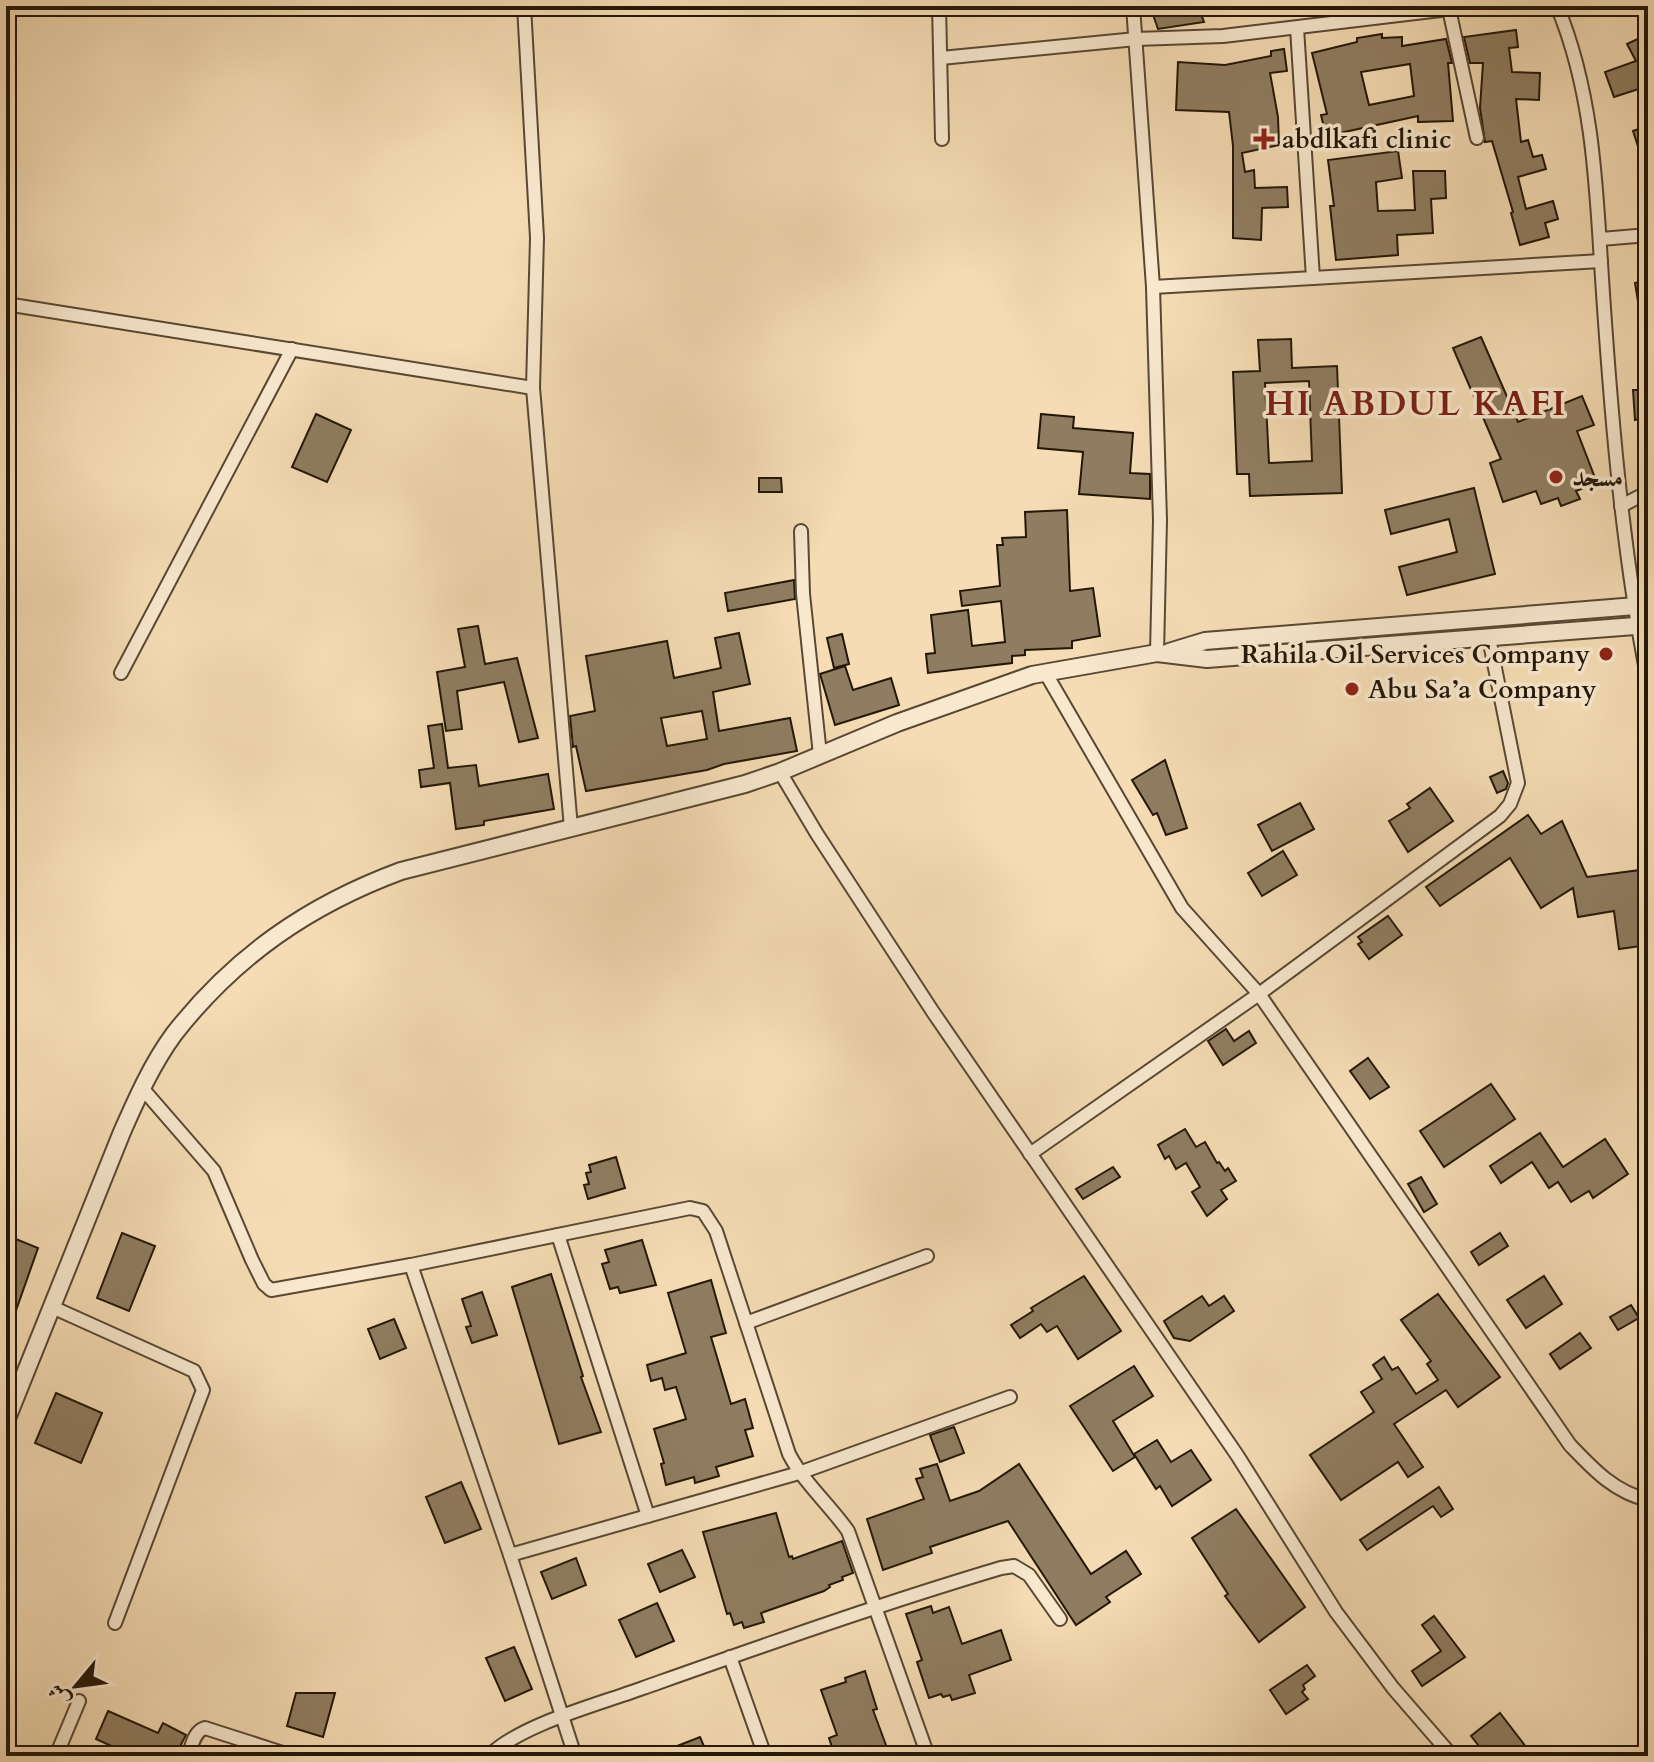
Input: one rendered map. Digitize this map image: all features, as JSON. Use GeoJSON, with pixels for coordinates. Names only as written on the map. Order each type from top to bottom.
{"type":"FeatureCollection","features":[{"type":"Feature","properties":{"kind":"street"},"geometry":{"type":"LineString","coordinates":[[524,6],[537,238],[533,388],[571,828]]}},
{"type":"Feature","properties":{"kind":"street"},"geometry":{"type":"LineString","coordinates":[[939,6],[942,139]]}},
{"type":"Feature","properties":{"kind":"street"},"geometry":{"type":"LineString","coordinates":[[1133,6],[1153,287],[1162,653]]}},
{"type":"Feature","properties":{"kind":"street"},"geometry":{"type":"LineString","coordinates":[[941,58],[1136,39],[1223,36],[1449,9],[1528,6]]}},
{"type":"Feature","properties":{"kind":"street"},"geometry":{"type":"LineString","coordinates":[[1557,6],[1572,41],[1590,132],[1621,506],[1641,606],[1648,681]]}},
{"type":"Feature","properties":{"kind":"street"},"geometry":{"type":"LineString","coordinates":[[1449,9],[1477,138]]}},
{"type":"Feature","properties":{"kind":"street"},"geometry":{"type":"LineString","coordinates":[[1297,28],[1313,278]]}},
{"type":"Feature","properties":{"kind":"street"},"geometry":{"type":"LineString","coordinates":[[1601,239],[1648,235]]}},
{"type":"Feature","properties":{"kind":"street"},"geometry":{"type":"LineString","coordinates":[[1153,287],[1601,261]]}},
{"type":"Feature","properties":{"kind":"street"},"geometry":{"type":"LineString","coordinates":[[6,304],[533,388]]}},
{"type":"Feature","properties":{"kind":"street"},"geometry":{"type":"LineString","coordinates":[[121,673],[292,349]]}},
{"type":"Feature","properties":{"kind":"street"},"geometry":{"type":"LineString","coordinates":[[1621,506],[1648,492]]}},
{"type":"Feature","properties":{"kind":"street"},"geometry":{"type":"LineString","coordinates":[[801,531],[803,594],[820,755]]}},
{"type":"Feature","properties":{"kind":"street"},"geometry":{"type":"LineString","coordinates":[[6,1421],[142,1088],[173,1035],[253,952],[280,931],[357,887],[401,871],[780,772],[897,723],[1045,672],[1162,653],[1205,641],[1641,606]]}},
{"type":"Feature","properties":{"kind":"street"},"geometry":{"type":"LineString","coordinates":[[1162,653],[1207,659],[1643,625]]}},
{"type":"Feature","properties":{"kind":"street"},"geometry":{"type":"LineString","coordinates":[[1030,1154],[1259,994],[1500,816],[1510,804],[1518,783],[1489,638]]}},
{"type":"Feature","properties":{"kind":"street"},"geometry":{"type":"LineString","coordinates":[[1045,672],[1182,908],[1259,994],[1570,1445],[1619,1490],[1648,1500]]}},
{"type":"Feature","properties":{"kind":"street"},"geometry":{"type":"LineString","coordinates":[[780,772],[933,1012],[1237,1455],[1336,1612],[1393,1688],[1452,1756]]}},
{"type":"Feature","properties":{"kind":"street"},"geometry":{"type":"LineString","coordinates":[[142,1088],[214,1171],[252,1260],[264,1284],[271,1290],[690,1208],[703,1211],[716,1231],[789,1454],[799,1473],[832,1508],[848,1531],[928,1756]]}},
{"type":"Feature","properties":{"kind":"street"},"geometry":{"type":"LineString","coordinates":[[558,1235],[648,1516]]}},
{"type":"Feature","properties":{"kind":"street"},"geometry":{"type":"LineString","coordinates":[[746,1323],[927,1256]]}},
{"type":"Feature","properties":{"kind":"street"},"geometry":{"type":"LineString","coordinates":[[411,1265],[575,1756]]}},
{"type":"Feature","properties":{"kind":"street"},"geometry":{"type":"LineString","coordinates":[[52,1307],[194,1371],[203,1390],[115,1623]]}},
{"type":"Feature","properties":{"kind":"street"},"geometry":{"type":"LineString","coordinates":[[510,1555],[799,1473],[1010,1397]]}},
{"type":"Feature","properties":{"kind":"street"},"geometry":{"type":"LineString","coordinates":[[489,1756],[501,1744],[562,1717],[875,1605],[1014,1566],[1029,1575],[1060,1619]]}},
{"type":"Feature","properties":{"kind":"street"},"geometry":{"type":"LineString","coordinates":[[730,1657],[765,1756]]}},
{"type":"Feature","properties":{"kind":"street"},"geometry":{"type":"LineString","coordinates":[[56,1756],[79,1701]]}},
{"type":"Feature","properties":{"kind":"street"},"geometry":{"type":"LineString","coordinates":[[188,1756],[199,1731],[205,1728],[292,1756]]}},
{"type":"Feature","properties":{"kind":"street"},"geometry":{"type":"LineString","coordinates":[[1043,1756],[1065,1756]]}},
{"type":"Feature","properties":{"kind":"building"},"geometry":{"type":"Polygon","coordinates":[[[1150,6],[1198,6],[1204,22],[1158,29],[1150,6]]]}},
{"type":"Feature","properties":{"kind":"building"},"geometry":{"type":"Polygon","coordinates":[[[1516,30],[1518,47],[1509,48],[1512,72],[1540,73],[1539,100],[1516,99],[1521,142],[1528,140],[1533,157],[1542,155],[1546,169],[1518,177],[1526,209],[1553,201],[1558,219],[1545,223],[1549,237],[1520,245],[1492,141],[1485,142],[1480,108],[1483,63],[1470,63],[1464,37],[1516,30]]]}},
{"type":"Feature","properties":{"kind":"building"},"geometry":{"type":"Polygon","coordinates":[[[1382,34],[1382,38],[1402,37],[1402,46],[1446,39],[1452,63],[1448,63],[1453,121],[1418,122],[1418,116],[1326,136],[1321,115],[1327,114],[1312,53],[1357,42],[1357,38],[1382,34]],[[1410,64],[1361,72],[1369,105],[1414,96],[1410,64]]]}},
{"type":"Feature","properties":{"kind":"building"},"geometry":{"type":"Polygon","coordinates":[[[1648,34],[1648,86],[1614,97],[1605,72],[1636,61],[1627,44],[1648,34]]]}},
{"type":"Feature","properties":{"kind":"building"},"geometry":{"type":"Polygon","coordinates":[[[1284,49],[1287,71],[1270,73],[1278,117],[1279,145],[1242,153],[1245,172],[1254,170],[1255,188],[1287,187],[1288,207],[1262,208],[1261,240],[1233,238],[1233,146],[1229,112],[1176,110],[1178,62],[1225,65],[1271,56],[1271,51],[1284,49]]]}},
{"type":"Feature","properties":{"kind":"building"},"geometry":{"type":"Polygon","coordinates":[[[1648,126],[1648,167],[1645,168],[1633,131],[1648,126]]]}},
{"type":"Feature","properties":{"kind":"building"},"geometry":{"type":"Polygon","coordinates":[[[1398,151],[1402,178],[1376,182],[1378,211],[1415,210],[1413,171],[1445,171],[1446,198],[1431,199],[1433,233],[1397,235],[1398,255],[1336,260],[1328,160],[1398,151]]]}},
{"type":"Feature","properties":{"kind":"building"},"geometry":{"type":"Polygon","coordinates":[[[1648,280],[1648,319],[1641,320],[1635,283],[1648,280]]]}},
{"type":"Feature","properties":{"kind":"building"},"geometry":{"type":"Polygon","coordinates":[[[1481,337],[1518,422],[1582,396],[1594,425],[1577,431],[1597,483],[1576,491],[1580,499],[1561,506],[1558,498],[1541,504],[1536,491],[1503,502],[1490,463],[1501,459],[1453,348],[1481,337]]]}},
{"type":"Feature","properties":{"kind":"building"},"geometry":{"type":"Polygon","coordinates":[[[1291,339],[1292,368],[1337,366],[1342,493],[1250,496],[1249,474],[1237,474],[1233,372],[1260,371],[1258,340],[1291,339]],[[1309,381],[1265,383],[1269,463],[1312,461],[1309,381]]]}},
{"type":"Feature","properties":{"kind":"building"},"geometry":{"type":"Polygon","coordinates":[[[1633,390],[1648,390],[1648,417],[1635,420],[1633,390]]]}},
{"type":"Feature","properties":{"kind":"building"},"geometry":{"type":"Polygon","coordinates":[[[316,414],[351,430],[327,482],[292,467],[316,414]]]}},
{"type":"Feature","properties":{"kind":"building"},"geometry":{"type":"Polygon","coordinates":[[[1041,414],[1074,417],[1073,428],[1133,433],[1130,473],[1150,474],[1150,499],[1079,494],[1083,452],[1038,448],[1041,414]]]}},
{"type":"Feature","properties":{"kind":"building"},"geometry":{"type":"Polygon","coordinates":[[[759,478],[781,478],[782,492],[759,492],[759,478]]]}},
{"type":"Feature","properties":{"kind":"building"},"geometry":{"type":"Polygon","coordinates":[[[1474,488],[1495,574],[1407,595],[1399,567],[1457,552],[1449,519],[1391,534],[1385,510],[1474,488]]]}},
{"type":"Feature","properties":{"kind":"building"},"geometry":{"type":"Polygon","coordinates":[[[1067,510],[1070,591],[1093,588],[1100,636],[1072,641],[1072,648],[1025,650],[1025,655],[1012,656],[1012,663],[928,673],[926,654],[935,653],[931,615],[968,610],[972,646],[1005,642],[1001,601],[962,606],[960,591],[1000,586],[997,545],[1003,545],[1002,538],[1026,537],[1025,512],[1067,510]]]}},
{"type":"Feature","properties":{"kind":"building"},"geometry":{"type":"Polygon","coordinates":[[[794,580],[795,599],[728,611],[725,593],[794,580]]]}},
{"type":"Feature","properties":{"kind":"building"},"geometry":{"type":"Polygon","coordinates":[[[478,626],[485,664],[517,658],[538,738],[519,742],[504,682],[457,691],[462,729],[446,731],[437,672],[465,667],[458,629],[478,626]]]}},
{"type":"Feature","properties":{"kind":"building"},"geometry":{"type":"Polygon","coordinates":[[[739,633],[750,684],[713,692],[719,731],[790,718],[797,751],[586,791],[576,746],[573,747],[570,716],[595,711],[586,656],[667,641],[674,678],[721,668],[715,638],[739,633]],[[702,711],[661,718],[667,746],[707,739],[702,711]]]}},
{"type":"Feature","properties":{"kind":"building"},"geometry":{"type":"Polygon","coordinates":[[[842,634],[849,664],[834,668],[827,638],[842,634]]]}},
{"type":"Feature","properties":{"kind":"building"},"geometry":{"type":"Polygon","coordinates":[[[845,666],[853,690],[891,678],[899,705],[835,725],[820,674],[845,666]]]}},
{"type":"Feature","properties":{"kind":"building"},"geometry":{"type":"Polygon","coordinates":[[[442,724],[448,768],[476,765],[479,786],[548,774],[554,809],[456,829],[450,783],[421,787],[419,770],[434,768],[428,726],[442,724]]]}},
{"type":"Feature","properties":{"kind":"building"},"geometry":{"type":"Polygon","coordinates":[[[1165,760],[1187,828],[1166,835],[1157,813],[1153,815],[1132,780],[1165,760]]]}},
{"type":"Feature","properties":{"kind":"building"},"geometry":{"type":"Polygon","coordinates":[[[1503,771],[1508,783],[1506,789],[1497,793],[1490,777],[1503,771]]]}},
{"type":"Feature","properties":{"kind":"building"},"geometry":{"type":"Polygon","coordinates":[[[1430,788],[1453,821],[1408,852],[1389,821],[1410,808],[1407,804],[1430,788]]]}},
{"type":"Feature","properties":{"kind":"building"},"geometry":{"type":"Polygon","coordinates":[[[1300,803],[1314,829],[1272,851],[1258,825],[1300,803]]]}},
{"type":"Feature","properties":{"kind":"building"},"geometry":{"type":"Polygon","coordinates":[[[1528,815],[1541,834],[1562,821],[1587,877],[1648,869],[1648,945],[1619,949],[1614,911],[1578,917],[1573,888],[1541,908],[1510,858],[1440,906],[1426,887],[1528,815]]]}},
{"type":"Feature","properties":{"kind":"building"},"geometry":{"type":"Polygon","coordinates":[[[1283,851],[1297,875],[1262,896],[1248,873],[1283,851]]]}},
{"type":"Feature","properties":{"kind":"building"},"geometry":{"type":"Polygon","coordinates":[[[1388,916],[1402,935],[1369,959],[1358,944],[1362,942],[1358,937],[1388,916]]]}},
{"type":"Feature","properties":{"kind":"building"},"geometry":{"type":"Polygon","coordinates":[[[1226,1029],[1234,1041],[1249,1031],[1256,1043],[1223,1065],[1208,1041],[1226,1029]]]}},
{"type":"Feature","properties":{"kind":"building"},"geometry":{"type":"Polygon","coordinates":[[[1368,1058],[1389,1087],[1370,1099],[1350,1071],[1368,1058]]]}},
{"type":"Feature","properties":{"kind":"building"},"geometry":{"type":"Polygon","coordinates":[[[1491,1084],[1515,1119],[1444,1167],[1420,1131],[1491,1084]]]}},
{"type":"Feature","properties":{"kind":"building"},"geometry":{"type":"Polygon","coordinates":[[[1185,1129],[1196,1147],[1205,1142],[1217,1163],[1225,1171],[1228,1168],[1236,1181],[1221,1190],[1227,1199],[1207,1216],[1192,1192],[1200,1187],[1186,1163],[1176,1169],[1169,1156],[1165,1159],[1158,1145],[1185,1129]]]}},
{"type":"Feature","properties":{"kind":"building"},"geometry":{"type":"Polygon","coordinates":[[[1540,1133],[1563,1167],[1605,1139],[1628,1174],[1593,1198],[1589,1191],[1571,1202],[1558,1182],[1549,1188],[1532,1162],[1501,1183],[1490,1166],[1540,1133]]]}},
{"type":"Feature","properties":{"kind":"building"},"geometry":{"type":"Polygon","coordinates":[[[616,1157],[625,1188],[588,1199],[584,1185],[589,1184],[586,1173],[591,1172],[589,1165],[616,1157]]]}},
{"type":"Feature","properties":{"kind":"building"},"geometry":{"type":"Polygon","coordinates":[[[1113,1167],[1120,1177],[1083,1199],[1076,1189],[1113,1167]]]}},
{"type":"Feature","properties":{"kind":"building"},"geometry":{"type":"Polygon","coordinates":[[[1421,1177],[1437,1204],[1424,1212],[1408,1184],[1421,1177]]]}},
{"type":"Feature","properties":{"kind":"building"},"geometry":{"type":"Polygon","coordinates":[[[122,1233],[155,1246],[129,1311],[97,1298],[122,1233]]]}},
{"type":"Feature","properties":{"kind":"building"},"geometry":{"type":"Polygon","coordinates":[[[1500,1233],[1508,1246],[1479,1265],[1471,1252],[1500,1233]]]}},
{"type":"Feature","properties":{"kind":"building"},"geometry":{"type":"Polygon","coordinates":[[[6,1235],[38,1248],[7,1336],[6,1335],[6,1235]]]}},
{"type":"Feature","properties":{"kind":"building"},"geometry":{"type":"Polygon","coordinates":[[[642,1240],[656,1285],[620,1293],[618,1287],[610,1289],[602,1264],[609,1262],[605,1250],[642,1240]]]}},
{"type":"Feature","properties":{"kind":"building"},"geometry":{"type":"Polygon","coordinates":[[[551,1274],[581,1377],[601,1432],[559,1444],[512,1287],[551,1274]]]}},
{"type":"Feature","properties":{"kind":"building"},"geometry":{"type":"Polygon","coordinates":[[[1084,1276],[1121,1331],[1078,1359],[1057,1326],[1047,1332],[1041,1324],[1020,1338],[1011,1325],[1033,1311],[1031,1308],[1084,1276]]]}},
{"type":"Feature","properties":{"kind":"building"},"geometry":{"type":"Polygon","coordinates":[[[1544,1276],[1562,1304],[1526,1328],[1507,1300],[1544,1276]]]}},
{"type":"Feature","properties":{"kind":"building"},"geometry":{"type":"Polygon","coordinates":[[[711,1280],[726,1333],[711,1337],[731,1404],[745,1399],[753,1428],[745,1430],[753,1456],[716,1467],[719,1476],[695,1483],[694,1477],[666,1485],[661,1464],[664,1463],[654,1429],[686,1419],[676,1387],[665,1390],[662,1378],[651,1381],[647,1365],[686,1353],[668,1293],[711,1280]]]}},
{"type":"Feature","properties":{"kind":"building"},"geometry":{"type":"Polygon","coordinates":[[[482,1292],[497,1335],[472,1343],[466,1327],[471,1326],[462,1299],[482,1292]]]}},
{"type":"Feature","properties":{"kind":"building"},"geometry":{"type":"Polygon","coordinates":[[[1438,1294],[1500,1377],[1458,1407],[1446,1390],[1394,1424],[1423,1467],[1408,1477],[1398,1462],[1341,1500],[1310,1455],[1374,1412],[1361,1392],[1382,1379],[1373,1365],[1384,1357],[1392,1370],[1398,1367],[1416,1394],[1438,1380],[1427,1364],[1431,1361],[1401,1320],[1438,1294]]]}},
{"type":"Feature","properties":{"kind":"building"},"geometry":{"type":"Polygon","coordinates":[[[1202,1296],[1209,1306],[1224,1296],[1234,1311],[1190,1341],[1174,1338],[1164,1321],[1202,1296]]]}},
{"type":"Feature","properties":{"kind":"building"},"geometry":{"type":"Polygon","coordinates":[[[1631,1305],[1639,1318],[1618,1330],[1610,1317],[1631,1305]]]}},
{"type":"Feature","properties":{"kind":"building"},"geometry":{"type":"Polygon","coordinates":[[[394,1319],[406,1348],[380,1359],[368,1329],[394,1319]]]}},
{"type":"Feature","properties":{"kind":"building"},"geometry":{"type":"Polygon","coordinates":[[[1580,1333],[1591,1348],[1560,1369],[1550,1354],[1580,1333]]]}},
{"type":"Feature","properties":{"kind":"building"},"geometry":{"type":"Polygon","coordinates":[[[1134,1366],[1153,1396],[1113,1421],[1135,1457],[1113,1471],[1070,1406],[1134,1366]]]}},
{"type":"Feature","properties":{"kind":"building"},"geometry":{"type":"Polygon","coordinates":[[[56,1393],[102,1413],[81,1463],[35,1443],[56,1393]]]}},
{"type":"Feature","properties":{"kind":"building"},"geometry":{"type":"Polygon","coordinates":[[[954,1427],[964,1453],[940,1462],[930,1435],[954,1427]]]}},
{"type":"Feature","properties":{"kind":"building"},"geometry":{"type":"Polygon","coordinates":[[[1157,1440],[1171,1462],[1191,1450],[1211,1480],[1172,1506],[1160,1486],[1156,1489],[1134,1454],[1157,1440]]]}},
{"type":"Feature","properties":{"kind":"building"},"geometry":{"type":"Polygon","coordinates":[[[937,1464],[950,1501],[979,1491],[1019,1464],[1091,1574],[1126,1551],[1141,1574],[1106,1597],[1110,1602],[1076,1625],[1008,1521],[930,1547],[932,1553],[883,1570],[867,1519],[924,1499],[916,1479],[923,1477],[920,1469],[937,1464]]]}},
{"type":"Feature","properties":{"kind":"building"},"geometry":{"type":"Polygon","coordinates":[[[461,1482],[481,1529],[445,1543],[426,1497],[461,1482]]]}},
{"type":"Feature","properties":{"kind":"building"},"geometry":{"type":"Polygon","coordinates":[[[1439,1487],[1453,1509],[1441,1517],[1433,1506],[1367,1550],[1360,1540],[1439,1487]]]}},
{"type":"Feature","properties":{"kind":"building"},"geometry":{"type":"Polygon","coordinates":[[[1236,1509],[1305,1607],[1259,1642],[1225,1596],[1228,1594],[1192,1538],[1236,1509]]]}},
{"type":"Feature","properties":{"kind":"building"},"geometry":{"type":"Polygon","coordinates":[[[776,1513],[789,1557],[793,1559],[842,1541],[853,1573],[829,1585],[824,1591],[761,1613],[764,1622],[744,1628],[742,1622],[734,1625],[730,1613],[727,1614],[703,1532],[776,1513]]]}},
{"type":"Feature","properties":{"kind":"building"},"geometry":{"type":"Polygon","coordinates":[[[682,1550],[695,1577],[660,1592],[648,1564],[682,1550]]]}},
{"type":"Feature","properties":{"kind":"building"},"geometry":{"type":"Polygon","coordinates":[[[576,1558],[586,1585],[552,1599],[541,1572],[576,1558]]]}},
{"type":"Feature","properties":{"kind":"building"},"geometry":{"type":"Polygon","coordinates":[[[657,1603],[674,1641],[636,1657],[619,1620],[657,1603]]]}},
{"type":"Feature","properties":{"kind":"building"},"geometry":{"type":"Polygon","coordinates":[[[931,1606],[933,1613],[949,1607],[962,1644],[1001,1630],[1011,1660],[969,1675],[975,1693],[952,1700],[950,1695],[943,1697],[941,1694],[929,1698],[917,1662],[922,1660],[906,1614],[931,1606]]]}},
{"type":"Feature","properties":{"kind":"building"},"geometry":{"type":"Polygon","coordinates":[[[1434,1616],[1465,1657],[1422,1686],[1412,1671],[1441,1651],[1422,1625],[1434,1616]]]}},
{"type":"Feature","properties":{"kind":"building"},"geometry":{"type":"Polygon","coordinates":[[[514,1647],[532,1689],[505,1701],[486,1658],[514,1647]]]}},
{"type":"Feature","properties":{"kind":"building"},"geometry":{"type":"Polygon","coordinates":[[[1307,1665],[1315,1676],[1303,1685],[1305,1689],[1302,1692],[1308,1699],[1286,1714],[1270,1690],[1307,1665]]]}},
{"type":"Feature","properties":{"kind":"building"},"geometry":{"type":"Polygon","coordinates":[[[865,1671],[877,1709],[873,1710],[890,1756],[835,1756],[829,1738],[837,1735],[821,1690],[846,1682],[845,1678],[865,1671]]]}},
{"type":"Feature","properties":{"kind":"building"},"geometry":{"type":"Polygon","coordinates":[[[296,1693],[335,1693],[323,1737],[287,1726],[296,1693]]]}},
{"type":"Feature","properties":{"kind":"building"},"geometry":{"type":"Polygon","coordinates":[[[108,1711],[158,1733],[163,1723],[186,1735],[175,1756],[133,1756],[96,1739],[108,1711]]]}},
{"type":"Feature","properties":{"kind":"building"},"geometry":{"type":"Polygon","coordinates":[[[1500,1713],[1533,1756],[1487,1756],[1471,1736],[1500,1713]]]}},
{"type":"Feature","properties":{"kind":"building"},"geometry":{"type":"Polygon","coordinates":[[[700,1737],[708,1756],[654,1756],[654,1755],[700,1737]]]}},
{"type":"Feature","properties":{"kind":"place","name":"abdlkafi clinic"},"geometry":{"type":"Point","coordinates":[1264,139]}},
{"type":"Feature","properties":{"kind":"place","name":"مسجد"},"geometry":{"type":"Point","coordinates":[1556,477]}},
{"type":"Feature","properties":{"kind":"place","name":"Rahila Oil Services Company"},"geometry":{"type":"Point","coordinates":[1606,654]}},
{"type":"Feature","properties":{"kind":"place","name":"Abu Sa’a Company"},"geometry":{"type":"Point","coordinates":[1352,689]}},
{"type":"Feature","properties":{"kind":"district","name":"HI ABDUL KAFI"},"geometry":{"type":"Point","coordinates":[1416,403]}}]}
